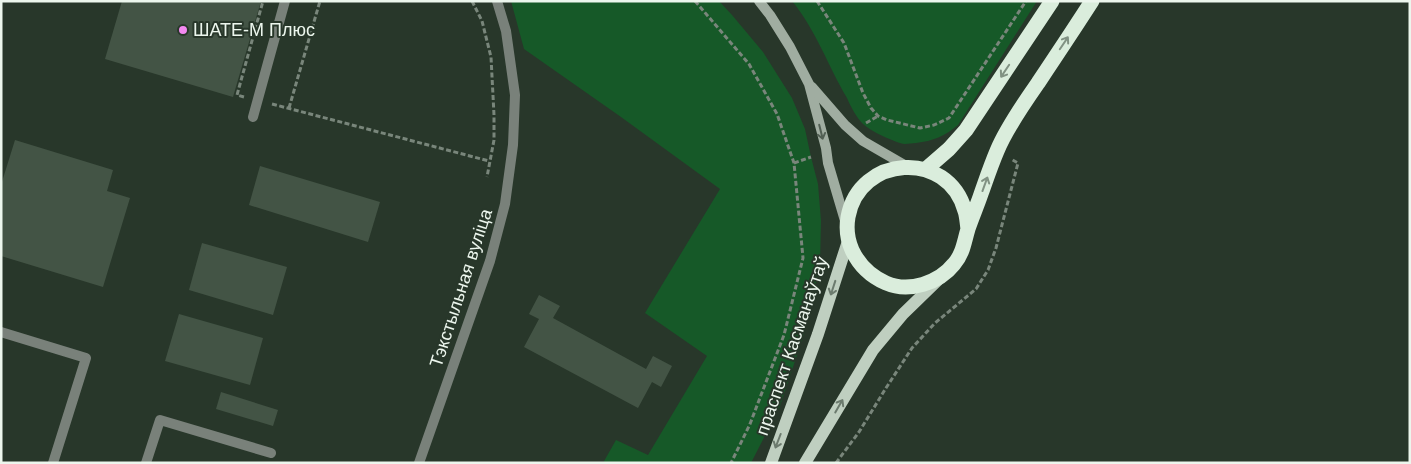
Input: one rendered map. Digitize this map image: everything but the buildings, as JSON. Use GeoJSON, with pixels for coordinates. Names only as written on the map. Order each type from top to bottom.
{"type":"FeatureCollection","features":[{"type":"Feature","properties":{"kind":"highway"},"geometry":{"type":"LineString","coordinates":[[926,169],[949,150],[966,130],[1052,1]]}},
{"type":"Feature","properties":{"kind":"highway","name":"праспект Касманаўтаў"},"geometry":{"type":"LineString","coordinates":[[968,229],[965,210],[957,193],[943,178],[926,169],[908,167],[890,169],[873,177],[859,190],[850,207],[847,226],[848,241],[857,261],[870,275],[887,284],[906,287],[924,285],[941,277],[955,264],[964,247],[968,229],[997,150],[1023,105],[1092,1]]}},
{"type":"Feature","properties":{"kind":"main road","name":"праспект Касманаўтаў"},"geometry":{"type":"LineString","coordinates":[[771,463],[818,334],[848,241]]}},
{"type":"Feature","properties":{"kind":"main road","name":"праспект Касманаўтаў"},"geometry":{"type":"LineString","coordinates":[[805,463],[873,350],[903,314],[941,277]]}},
{"type":"Feature","properties":{"kind":"street"},"geometry":{"type":"LineString","coordinates":[[253,117],[285,1]]}},
{"type":"Feature","properties":{"kind":"street","name":"Тэкстыльная вуліца"},"geometry":{"type":"LineString","coordinates":[[419,463],[490,261],[505,204],[512,145],[515,96],[506,31],[497,1]]}},
{"type":"Feature","properties":{"kind":"street"},"geometry":{"type":"LineString","coordinates":[[759,1],[790,47],[809,84],[826,148],[828,163],[847,226]]}},
{"type":"Feature","properties":{"kind":"street"},"geometry":{"type":"LineString","coordinates":[[809,84],[845,125],[864,141],[908,167]]}},
{"type":"Feature","properties":{"kind":"street"},"geometry":{"type":"LineString","coordinates":[[1,332],[86,358],[53,463]]}},
{"type":"Feature","properties":{"kind":"street"},"geometry":{"type":"LineString","coordinates":[[146,463],[160,420],[271,453]]}},
{"type":"Feature","properties":{"kind":"path"},"geometry":{"type":"LineString","coordinates":[[263,1],[237,95],[489,161]]}},
{"type":"Feature","properties":{"kind":"path"},"geometry":{"type":"LineString","coordinates":[[289,108],[320,1]]}},
{"type":"Feature","properties":{"kind":"path"},"geometry":{"type":"LineString","coordinates":[[472,1],[482,21],[491,57],[494,140],[487,177]]}},
{"type":"Feature","properties":{"kind":"path"},"geometry":{"type":"LineString","coordinates":[[695,1],[749,64],[777,114],[794,163],[803,258],[784,335],[750,424],[731,463]]}},
{"type":"Feature","properties":{"kind":"path"},"geometry":{"type":"LineString","coordinates":[[817,1],[844,43],[863,94],[871,108],[878,116],[887,120],[920,128],[934,125],[948,118],[1026,1]]}},
{"type":"Feature","properties":{"kind":"path"},"geometry":{"type":"LineString","coordinates":[[864,124],[878,116]]}},
{"type":"Feature","properties":{"kind":"path"},"geometry":{"type":"LineString","coordinates":[[794,163],[811,157]]}},
{"type":"Feature","properties":{"kind":"path"},"geometry":{"type":"LineString","coordinates":[[836,463],[859,432],[912,348],[935,324],[976,289],[988,270],[996,248],[1018,162],[1011,158]]}},
{"type":"Feature","properties":{"kind":"green space"},"geometry":{"type":"Polygon","coordinates":[[[511,1],[719,1],[763,52],[792,98],[805,129],[818,184],[821,221],[820,265],[804,334],[780,406],[751,463],[603,463],[616,440],[648,455],[707,356],[645,313],[720,189],[524,49],[511,1]]]}},
{"type":"Feature","properties":{"kind":"green space"},"geometry":{"type":"Polygon","coordinates":[[[792,1],[1037,1],[958,125],[933,139],[905,144],[877,133],[860,121],[815,36],[792,1]]]}},
{"type":"Feature","properties":{"kind":"place","name":"ШАТЕ-М Плюс"},"geometry":{"type":"Point","coordinates":[183,30]}}]}
